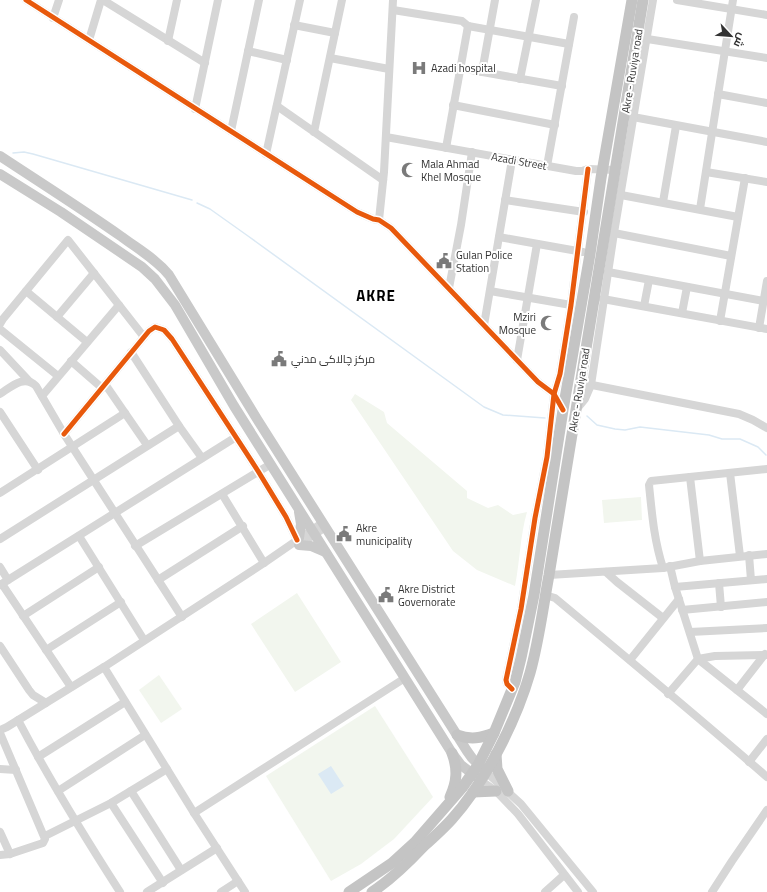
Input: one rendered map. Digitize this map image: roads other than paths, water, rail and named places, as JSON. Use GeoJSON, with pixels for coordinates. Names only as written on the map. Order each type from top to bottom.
{"type":"FeatureCollection","features":[{"type":"Feature","properties":{"kind":"highway","name":"Akre - Ruviya road"},"geometry":{"type":"LineString","coordinates":[[479,772],[496,753],[518,708],[530,674],[535,652],[546,595],[576,410],[585,384],[615,175],[631,101],[641,38],[643,0]]}},
{"type":"Feature","properties":{"kind":"highway","name":"Akre - Ruviya road"},"geometry":{"type":"LineString","coordinates":[[479,772],[512,689],[526,636],[537,542],[566,391],[584,253],[602,174],[629,3]]}},
{"type":"Feature","properties":{"kind":"highway"},"geometry":{"type":"LineString","coordinates":[[457,735],[475,739],[494,733]]}},
{"type":"Feature","properties":{"kind":"highway"},"geometry":{"type":"LineString","coordinates":[[447,804],[456,778],[456,766],[452,753]]}},
{"type":"Feature","properties":{"kind":"highway"},"geometry":{"type":"LineString","coordinates":[[496,753],[497,769],[508,791]]}},
{"type":"Feature","properties":{"kind":"highway"},"geometry":{"type":"LineString","coordinates":[[372,892],[401,870],[453,818],[473,792],[479,772]]}},
{"type":"Feature","properties":{"kind":"highway"},"geometry":{"type":"LineString","coordinates":[[349,892],[392,863],[415,842],[447,804],[479,772]]}},
{"type":"Feature","properties":{"kind":"highway"},"geometry":{"type":"LineString","coordinates":[[473,792],[496,791]]}},
{"type":"Feature","properties":{"kind":"main road"},"geometry":{"type":"LineString","coordinates":[[0,156],[104,224],[162,267],[169,275],[244,398],[472,758],[479,772]]}},
{"type":"Feature","properties":{"kind":"main road"},"geometry":{"type":"LineString","coordinates":[[0,174],[61,212],[142,267],[155,279],[175,306],[234,406],[452,753],[461,764],[479,772]]}},
{"type":"Feature","properties":{"kind":"main road"},"geometry":{"type":"LineString","coordinates":[[234,406],[244,398]]}},
{"type":"Feature","properties":{"kind":"main road"},"geometry":{"type":"LineString","coordinates":[[297,506],[301,524],[298,541],[326,552]]}},
{"type":"Feature","properties":{"kind":"main road"},"geometry":{"type":"LineString","coordinates":[[389,652],[400,645]]}},
{"type":"Feature","properties":{"kind":"street"},"geometry":{"type":"LineString","coordinates":[[26,0],[357,212],[379,220],[391,228],[538,382],[554,394],[562,410]]}},
{"type":"Feature","properties":{"kind":"street"},"geometry":{"type":"LineString","coordinates":[[53,18],[59,0]]}},
{"type":"Feature","properties":{"kind":"street"},"geometry":{"type":"LineString","coordinates":[[88,40],[102,0],[205,64]]}},
{"type":"Feature","properties":{"kind":"street"},"geometry":{"type":"LineString","coordinates":[[168,41],[176,0]]}},
{"type":"Feature","properties":{"kind":"street"},"geometry":{"type":"LineString","coordinates":[[195,109],[218,0]]}},
{"type":"Feature","properties":{"kind":"street"},"geometry":{"type":"LineString","coordinates":[[231,131],[259,0]]}},
{"type":"Feature","properties":{"kind":"street"},"geometry":{"type":"LineString","coordinates":[[266,154],[300,0]]}},
{"type":"Feature","properties":{"kind":"street"},"geometry":{"type":"LineString","coordinates":[[314,132],[342,0]]}},
{"type":"Feature","properties":{"kind":"street"},"geometry":{"type":"LineString","coordinates":[[379,220],[386,137],[393,0]]}},
{"type":"Feature","properties":{"kind":"street"},"geometry":{"type":"LineString","coordinates":[[482,72],[495,0]]}},
{"type":"Feature","properties":{"kind":"street"},"geometry":{"type":"LineString","coordinates":[[520,79],[536,0]]}},
{"type":"Feature","properties":{"kind":"street"},"geometry":{"type":"LineString","coordinates":[[653,0],[641,38],[767,58]]}},
{"type":"Feature","properties":{"kind":"street"},"geometry":{"type":"LineString","coordinates":[[676,0],[767,15]]}},
{"type":"Feature","properties":{"kind":"street"},"geometry":{"type":"LineString","coordinates":[[700,209],[734,0]]}},
{"type":"Feature","properties":{"kind":"street"},"geometry":{"type":"LineString","coordinates":[[393,10],[462,21],[468,26],[569,44]]}},
{"type":"Feature","properties":{"kind":"street"},"geometry":{"type":"LineString","coordinates":[[547,166],[574,17]]}},
{"type":"Feature","properties":{"kind":"street"},"geometry":{"type":"LineString","coordinates":[[294,25],[335,33]]}},
{"type":"Feature","properties":{"kind":"street"},"geometry":{"type":"LineString","coordinates":[[446,148],[468,26]]}},
{"type":"Feature","properties":{"kind":"street"},"geometry":{"type":"LineString","coordinates":[[248,51],[287,60]]}},
{"type":"Feature","properties":{"kind":"street"},"geometry":{"type":"LineString","coordinates":[[330,58],[389,69]]}},
{"type":"Feature","properties":{"kind":"street"},"geometry":{"type":"LineString","coordinates":[[460,68],[562,86]]}},
{"type":"Feature","properties":{"kind":"street"},"geometry":{"type":"LineString","coordinates":[[718,94],[767,103]]}},
{"type":"Feature","properties":{"kind":"street"},"geometry":{"type":"LineString","coordinates":[[631,101],[633,117],[608,272],[585,384],[739,414],[767,428]]}},
{"type":"Feature","properties":{"kind":"street"},"geometry":{"type":"LineString","coordinates":[[454,105],[555,125]]}},
{"type":"Feature","properties":{"kind":"street"},"geometry":{"type":"LineString","coordinates":[[277,106],[383,180]]}},
{"type":"Feature","properties":{"kind":"street"},"geometry":{"type":"LineString","coordinates":[[633,117],[712,133],[767,142]]}},
{"type":"Feature","properties":{"kind":"street"},"geometry":{"type":"LineString","coordinates":[[663,202],[676,126]]}},
{"type":"Feature","properties":{"kind":"street","name":"Azadi Street"},"geometry":{"type":"LineString","coordinates":[[386,137],[547,166],[615,175]]}},
{"type":"Feature","properties":{"kind":"street"},"geometry":{"type":"LineString","coordinates":[[449,288],[461,225],[472,152]]}},
{"type":"Feature","properties":{"kind":"street"},"geometry":{"type":"LineString","coordinates":[[484,325],[512,160]]}},
{"type":"Feature","properties":{"kind":"street"},"geometry":{"type":"LineString","coordinates":[[537,542],[554,394],[560,374],[571,305],[584,253],[586,172]]}},
{"type":"Feature","properties":{"kind":"street"},"geometry":{"type":"LineString","coordinates":[[706,172],[767,182]]}},
{"type":"Feature","properties":{"kind":"street"},"geometry":{"type":"LineString","coordinates":[[720,320],[744,178]]}},
{"type":"Feature","properties":{"kind":"street"},"geometry":{"type":"LineString","coordinates":[[620,195],[738,217]]}},
{"type":"Feature","properties":{"kind":"street"},"geometry":{"type":"LineString","coordinates":[[505,200],[584,212]]}},
{"type":"Feature","properties":{"kind":"street"},"geometry":{"type":"LineString","coordinates":[[614,233],[731,256]]}},
{"type":"Feature","properties":{"kind":"street"},"geometry":{"type":"LineString","coordinates":[[499,237],[584,253]]}},
{"type":"Feature","properties":{"kind":"street"},"geometry":{"type":"LineString","coordinates":[[0,324],[68,240],[144,337]]}},
{"type":"Feature","properties":{"kind":"street"},"geometry":{"type":"LineString","coordinates":[[517,360],[537,244]]}},
{"type":"Feature","properties":{"kind":"street"},"geometry":{"type":"LineString","coordinates":[[608,272],[764,301]]}},
{"type":"Feature","properties":{"kind":"street"},"geometry":{"type":"LineString","coordinates":[[57,317],[94,273]]}},
{"type":"Feature","properties":{"kind":"street"},"geometry":{"type":"LineString","coordinates":[[644,306],[649,280]]}},
{"type":"Feature","properties":{"kind":"street"},"geometry":{"type":"LineString","coordinates":[[603,299],[763,329],[764,301],[767,281]]}},
{"type":"Feature","properties":{"kind":"street"},"geometry":{"type":"LineString","coordinates":[[682,314],[687,287]]}},
{"type":"Feature","properties":{"kind":"street"},"geometry":{"type":"LineString","coordinates":[[26,291],[88,342]]}},
{"type":"Feature","properties":{"kind":"street"},"geometry":{"type":"LineString","coordinates":[[490,291],[571,305]]}},
{"type":"Feature","properties":{"kind":"street"},"geometry":{"type":"LineString","coordinates":[[42,396],[119,305]]}},
{"type":"Feature","properties":{"kind":"street"},"geometry":{"type":"LineString","coordinates":[[64,434],[149,331],[155,327],[161,328],[168,334],[258,471],[286,517],[298,541]]}},
{"type":"Feature","properties":{"kind":"street"},"geometry":{"type":"LineString","coordinates":[[0,329],[58,376]]}},
{"type":"Feature","properties":{"kind":"street"},"geometry":{"type":"LineString","coordinates":[[0,350],[29,381],[36,386],[64,434],[182,617]]}},
{"type":"Feature","properties":{"kind":"street"},"geometry":{"type":"LineString","coordinates":[[131,352],[179,426],[202,458]]}},
{"type":"Feature","properties":{"kind":"street"},"geometry":{"type":"LineString","coordinates":[[71,361],[104,386],[147,445]]}},
{"type":"Feature","properties":{"kind":"street"},"geometry":{"type":"LineString","coordinates":[[0,394],[21,381],[29,381]]}},
{"type":"Feature","properties":{"kind":"street"},"geometry":{"type":"LineString","coordinates":[[554,394],[566,391]]}},
{"type":"Feature","properties":{"kind":"street"},"geometry":{"type":"LineString","coordinates":[[0,412],[38,470]]}},
{"type":"Feature","properties":{"kind":"street"},"geometry":{"type":"LineString","coordinates":[[0,493],[73,448],[125,413]]}},
{"type":"Feature","properties":{"kind":"street"},"geometry":{"type":"LineString","coordinates":[[0,539],[179,426]]}},
{"type":"Feature","properties":{"kind":"street"},"geometry":{"type":"LineString","coordinates":[[4,583],[236,437]]}},
{"type":"Feature","properties":{"kind":"street"},"geometry":{"type":"LineString","coordinates":[[135,546],[271,464]]}},
{"type":"Feature","properties":{"kind":"street"},"geometry":{"type":"LineString","coordinates":[[767,469],[651,481],[649,483],[655,540],[675,587],[698,659],[767,714]]}},
{"type":"Feature","properties":{"kind":"street"},"geometry":{"type":"LineString","coordinates":[[730,472],[740,556]]}},
{"type":"Feature","properties":{"kind":"street"},"geometry":{"type":"LineString","coordinates":[[690,477],[700,561]]}},
{"type":"Feature","properties":{"kind":"street"},"geometry":{"type":"LineString","coordinates":[[222,494],[264,563]]}},
{"type":"Feature","properties":{"kind":"street"},"geometry":{"type":"LineString","coordinates":[[0,730],[104,667],[264,563],[284,548],[292,549],[298,541],[324,525]]}},
{"type":"Feature","properties":{"kind":"street"},"geometry":{"type":"LineString","coordinates":[[158,580],[242,526]]}},
{"type":"Feature","properties":{"kind":"street"},"geometry":{"type":"LineString","coordinates":[[80,536],[144,640]]}},
{"type":"Feature","properties":{"kind":"street"},"geometry":{"type":"LineString","coordinates":[[549,575],[666,567],[700,561],[767,554]]}},
{"type":"Feature","properties":{"kind":"street"},"geometry":{"type":"LineString","coordinates":[[749,555],[751,580]]}},
{"type":"Feature","properties":{"kind":"street"},"geometry":{"type":"LineString","coordinates":[[0,567],[4,583],[23,616],[71,687]]}},
{"type":"Feature","properties":{"kind":"street"},"geometry":{"type":"LineString","coordinates":[[23,616],[99,567]]}},
{"type":"Feature","properties":{"kind":"street"},"geometry":{"type":"LineString","coordinates":[[606,572],[663,618]]}},
{"type":"Feature","properties":{"kind":"street"},"geometry":{"type":"LineString","coordinates":[[675,587],[767,579]]}},
{"type":"Feature","properties":{"kind":"street"},"geometry":{"type":"LineString","coordinates":[[719,583],[721,607]]}},
{"type":"Feature","properties":{"kind":"street"},"geometry":{"type":"LineString","coordinates":[[546,595],[555,598],[767,777]]}},
{"type":"Feature","properties":{"kind":"street"},"geometry":{"type":"LineString","coordinates":[[630,660],[678,599]]}},
{"type":"Feature","properties":{"kind":"street"},"geometry":{"type":"LineString","coordinates":[[46,650],[121,602]]}},
{"type":"Feature","properties":{"kind":"street"},"geometry":{"type":"LineString","coordinates":[[682,610],[767,602]]}},
{"type":"Feature","properties":{"kind":"street"},"geometry":{"type":"LineString","coordinates":[[690,632],[767,628]]}},
{"type":"Feature","properties":{"kind":"street"},"geometry":{"type":"LineString","coordinates":[[0,646],[29,690],[46,703]]}},
{"type":"Feature","properties":{"kind":"street"},"geometry":{"type":"LineString","coordinates":[[668,694],[698,659],[715,656],[766,655]]}},
{"type":"Feature","properties":{"kind":"street"},"geometry":{"type":"LineString","coordinates":[[737,690],[766,655]]}},
{"type":"Feature","properties":{"kind":"street"},"geometry":{"type":"LineString","coordinates":[[104,667],[194,813],[246,892]]}},
{"type":"Feature","properties":{"kind":"street"},"geometry":{"type":"LineString","coordinates":[[194,813],[405,678]]}},
{"type":"Feature","properties":{"kind":"street"},"geometry":{"type":"LineString","coordinates":[[38,757],[125,702]]}},
{"type":"Feature","properties":{"kind":"street"},"geometry":{"type":"LineString","coordinates":[[18,720],[76,822],[120,892]]}},
{"type":"Feature","properties":{"kind":"street"},"geometry":{"type":"LineString","coordinates":[[0,733],[44,836],[43,843],[10,854],[0,855]]}},
{"type":"Feature","properties":{"kind":"street"},"geometry":{"type":"LineString","coordinates":[[58,791],[146,735]]}},
{"type":"Feature","properties":{"kind":"street"},"geometry":{"type":"LineString","coordinates":[[750,762],[767,739]]}},
{"type":"Feature","properties":{"kind":"street"},"geometry":{"type":"LineString","coordinates":[[0,769],[16,770]]}},
{"type":"Feature","properties":{"kind":"street"},"geometry":{"type":"LineString","coordinates":[[44,836],[76,822],[111,803],[167,769]]}},
{"type":"Feature","properties":{"kind":"street"},"geometry":{"type":"LineString","coordinates":[[479,772],[518,814],[578,892]]}},
{"type":"Feature","properties":{"kind":"street"},"geometry":{"type":"LineString","coordinates":[[479,772],[508,791],[521,804],[593,892]]}},
{"type":"Feature","properties":{"kind":"street"},"geometry":{"type":"LineString","coordinates":[[130,791],[181,870]]}},
{"type":"Feature","properties":{"kind":"street"},"geometry":{"type":"LineString","coordinates":[[111,803],[163,883]]}},
{"type":"Feature","properties":{"kind":"street"},"geometry":{"type":"LineString","coordinates":[[712,892],[767,810]]}},
{"type":"Feature","properties":{"kind":"street"},"geometry":{"type":"LineString","coordinates":[[0,832],[10,854]]}},
{"type":"Feature","properties":{"kind":"street"},"geometry":{"type":"LineString","coordinates":[[147,892],[217,848]]}},
{"type":"Feature","properties":{"kind":"street"},"geometry":{"type":"LineString","coordinates":[[545,892],[564,875]]}},
{"type":"Feature","properties":{"kind":"street"},"geometry":{"type":"LineString","coordinates":[[221,892],[238,881]]}},
{"type":"Feature","properties":{"kind":"waterway"},"geometry":{"type":"LineString","coordinates":[[13,153],[24,152],[33,154],[192,200]]}},
{"type":"Feature","properties":{"kind":"waterway"},"geometry":{"type":"LineString","coordinates":[[197,203],[210,209],[248,236],[484,407],[503,415],[545,418]]}},
{"type":"Feature","properties":{"kind":"waterway"},"geometry":{"type":"LineString","coordinates":[[587,416],[597,425],[615,429],[625,430],[640,427],[709,435],[722,439],[740,439],[758,447],[766,455]]}},
{"type":"Feature","properties":{"kind":"place","name":"Azadi hospital"},"geometry":{"type":"Point","coordinates":[419,68]}},
{"type":"Feature","properties":{"kind":"place","name":"Mala Ahmad Khel Mosque"},"geometry":{"type":"Point","coordinates":[409,170]}},
{"type":"Feature","properties":{"kind":"place","name":"Gulan Police Station"},"geometry":{"type":"Point","coordinates":[444,261]}},
{"type":"Feature","properties":{"kind":"place","name":"Mziri Mosque"},"geometry":{"type":"Point","coordinates":[548,323]}},
{"type":"Feature","properties":{"kind":"place","name":"مركز چالاکى مدني"},"geometry":{"type":"Point","coordinates":[279,359]}},
{"type":"Feature","properties":{"kind":"place","name":"Akre municipality"},"geometry":{"type":"Point","coordinates":[344,534]}},
{"type":"Feature","properties":{"kind":"place","name":"Akre District Governorate"},"geometry":{"type":"Point","coordinates":[386,595]}},
{"type":"Feature","properties":{"kind":"district","name":"AKRE"},"geometry":{"type":"Point","coordinates":[376,296]}}]}
